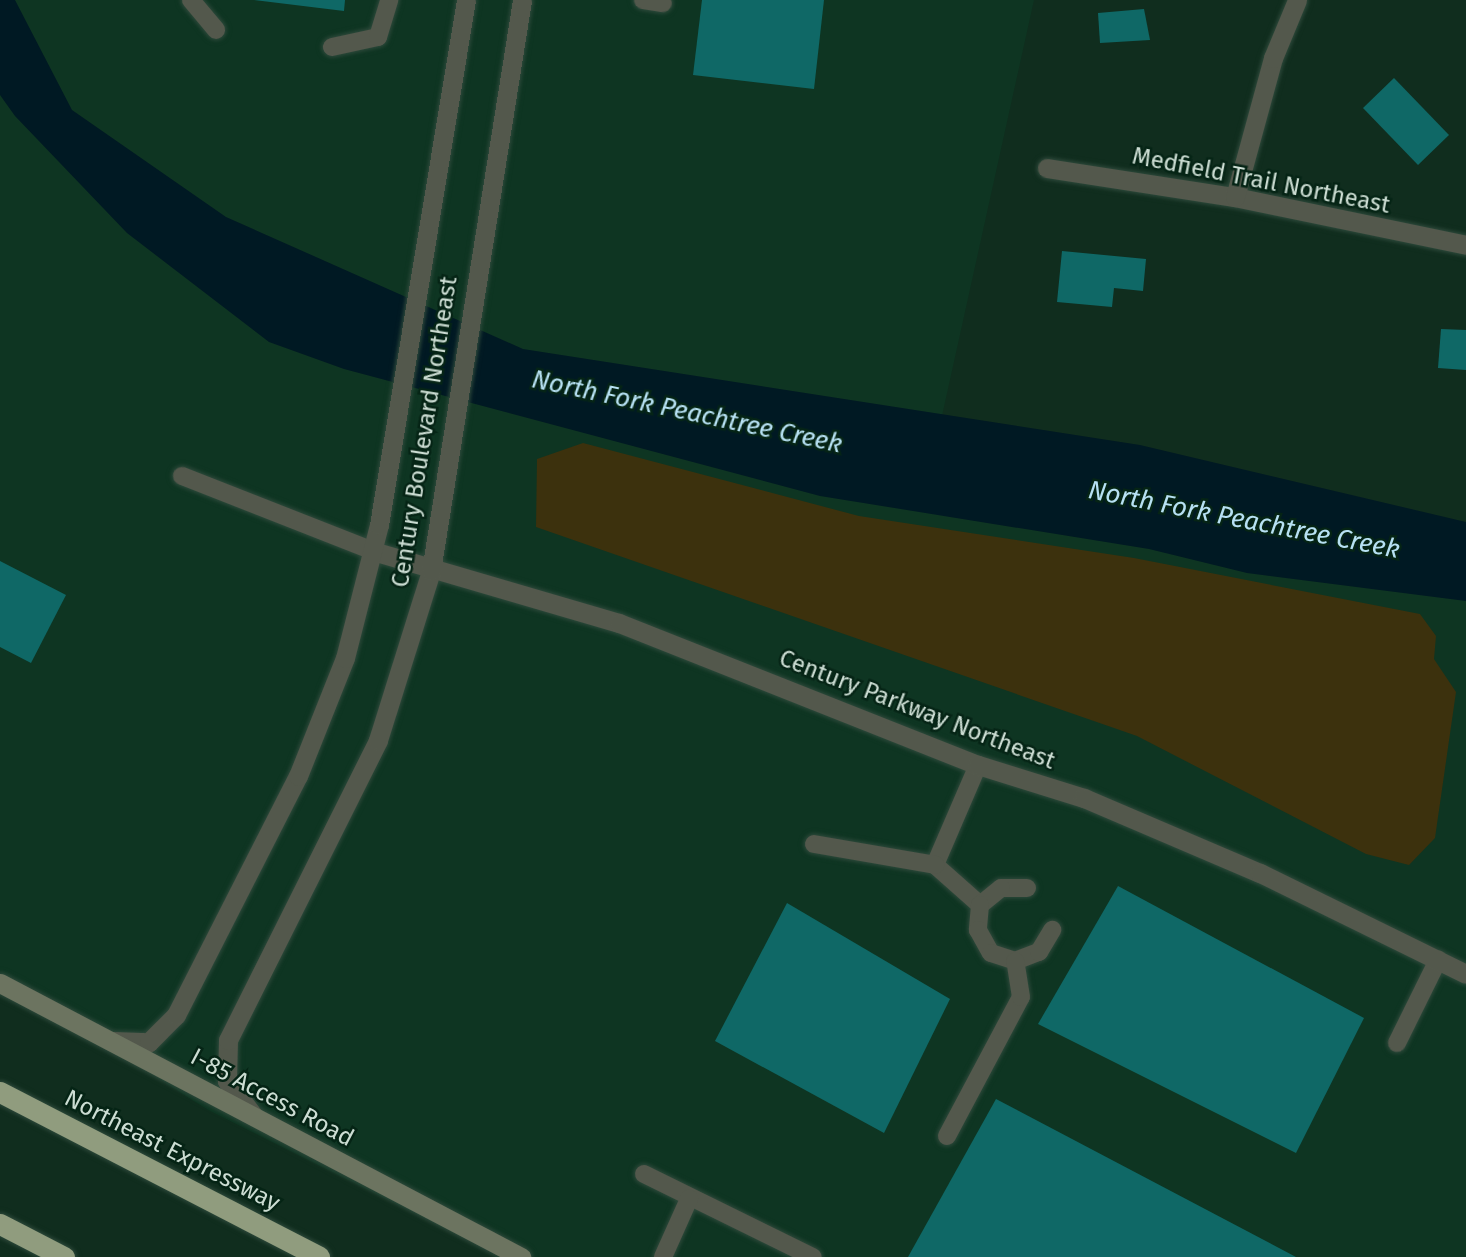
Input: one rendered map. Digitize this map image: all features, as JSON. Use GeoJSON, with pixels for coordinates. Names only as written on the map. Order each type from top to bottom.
{"type":"FeatureCollection","features":[{"type":"Feature","properties":{"kind":"highway","name":"Northeast Expressway"},"geometry":{"type":"LineString","coordinates":[[0,1092],[319,1257]]}},
{"type":"Feature","properties":{"kind":"highway"},"geometry":{"type":"LineString","coordinates":[[0,1224],[64,1257]]}},
{"type":"Feature","properties":{"kind":"main road","name":"I-85 Access Road"},"geometry":{"type":"LineString","coordinates":[[0,983],[521,1257]]}},
{"type":"Feature","properties":{"kind":"street","name":"Century Boulevard Northeast"},"geometry":{"type":"LineString","coordinates":[[112,1041],[149,1042],[176,1016],[315,738],[345,658],[373,551],[429,200],[466,0]]}},
{"type":"Feature","properties":{"kind":"street","name":"Century Boulevard Northeast"},"geometry":{"type":"LineString","coordinates":[[254,1116],[227,1081],[228,1040],[368,762],[431,571],[481,240],[522,0]]}},
{"type":"Feature","properties":{"kind":"street"},"geometry":{"type":"LineString","coordinates":[[1235,197],[1273,58],[1297,0]]}},
{"type":"Feature","properties":{"kind":"street","name":"Medfield Trail Northeast"},"geometry":{"type":"LineString","coordinates":[[1047,168],[1235,197],[1466,245]]}},
{"type":"Feature","properties":{"kind":"street","name":"Century Parkway Northeast"},"geometry":{"type":"LineString","coordinates":[[373,551],[431,571],[629,627],[978,765],[1164,831],[1466,974]]}},
{"type":"Feature","properties":{"kind":"lane"},"geometry":{"type":"LineString","coordinates":[[191,0],[216,30]]}},
{"type":"Feature","properties":{"kind":"lane"},"geometry":{"type":"LineString","coordinates":[[332,47],[378,37],[389,0]]}},
{"type":"Feature","properties":{"kind":"lane"},"geometry":{"type":"LineString","coordinates":[[643,0],[663,3]]}},
{"type":"Feature","properties":{"kind":"lane"},"geometry":{"type":"LineString","coordinates":[[182,476],[373,551]]}},
{"type":"Feature","properties":{"kind":"lane"},"geometry":{"type":"LineString","coordinates":[[935,865],[978,765]]}},
{"type":"Feature","properties":{"kind":"lane"},"geometry":{"type":"LineString","coordinates":[[814,844],[935,865],[980,905]]}},
{"type":"Feature","properties":{"kind":"lane"},"geometry":{"type":"LineString","coordinates":[[1027,888],[1001,888],[980,905],[978,930],[991,953],[1015,961],[1039,952],[1052,930]]}},
{"type":"Feature","properties":{"kind":"lane"},"geometry":{"type":"LineString","coordinates":[[1397,1043],[1438,960]]}},
{"type":"Feature","properties":{"kind":"lane"},"geometry":{"type":"LineString","coordinates":[[947,1136],[1021,997],[1015,961]]}},
{"type":"Feature","properties":{"kind":"lane"},"geometry":{"type":"LineString","coordinates":[[644,1174],[689,1199],[808,1256]]}},
{"type":"Feature","properties":{"kind":"lane"},"geometry":{"type":"LineString","coordinates":[[663,1257],[689,1199]]}},
{"type":"Feature","properties":{"kind":"shaded area"},"geometry":{"type":"Polygon","coordinates":[[[0,0],[1034,0],[940,425],[1466,575],[1466,1257],[502,1257],[208,1110],[0,978],[0,0]]]}},
{"type":"Feature","properties":{"kind":"shaded area"},"geometry":{"type":"Polygon","coordinates":[[[583,443],[859,516],[1134,558],[1420,614],[1436,636],[1434,659],[1456,692],[1435,838],[1409,865],[1366,854],[1137,736],[536,527],[537,459],[583,443]]]}},
{"type":"Feature","properties":{"kind":"water","name":"North Fork Peachtree Creek"},"geometry":{"type":"Polygon","coordinates":[[[0,0],[15,0],[72,110],[226,217],[523,349],[1140,445],[1466,522],[1466,601],[1247,573],[1149,549],[820,496],[344,369],[269,342],[127,233],[15,116],[0,95],[0,0]]]}},
{"type":"Feature","properties":{"kind":"building"},"geometry":{"type":"Polygon","coordinates":[[[254,0],[345,0],[344,11],[254,0]]]}},
{"type":"Feature","properties":{"kind":"building"},"geometry":{"type":"Polygon","coordinates":[[[702,0],[824,0],[814,89],[693,75],[702,0]]]}},
{"type":"Feature","properties":{"kind":"building"},"geometry":{"type":"Polygon","coordinates":[[[1144,9],[1150,40],[1100,43],[1098,13],[1144,9]]]}},
{"type":"Feature","properties":{"kind":"building"},"geometry":{"type":"Polygon","coordinates":[[[1394,78],[1449,135],[1418,165],[1363,108],[1394,78]]]}},
{"type":"Feature","properties":{"kind":"building"},"geometry":{"type":"Polygon","coordinates":[[[1062,251],[1146,259],[1143,291],[1114,288],[1112,307],[1057,302],[1062,251]]]}},
{"type":"Feature","properties":{"kind":"building"},"geometry":{"type":"Polygon","coordinates":[[[1441,329],[1466,330],[1466,370],[1438,368],[1441,329]]]}},
{"type":"Feature","properties":{"kind":"building"},"geometry":{"type":"Polygon","coordinates":[[[0,561],[66,595],[31,663],[0,647],[0,561]]]}},
{"type":"Feature","properties":{"kind":"building"},"geometry":{"type":"Polygon","coordinates":[[[1118,886],[1364,1018],[1296,1153],[1038,1024],[1118,886]]]}},
{"type":"Feature","properties":{"kind":"building"},"geometry":{"type":"Polygon","coordinates":[[[787,903],[950,999],[884,1133],[715,1041],[787,903]]]}},
{"type":"Feature","properties":{"kind":"building"},"geometry":{"type":"Polygon","coordinates":[[[996,1099],[1296,1257],[908,1257],[996,1099]]]}}]}
